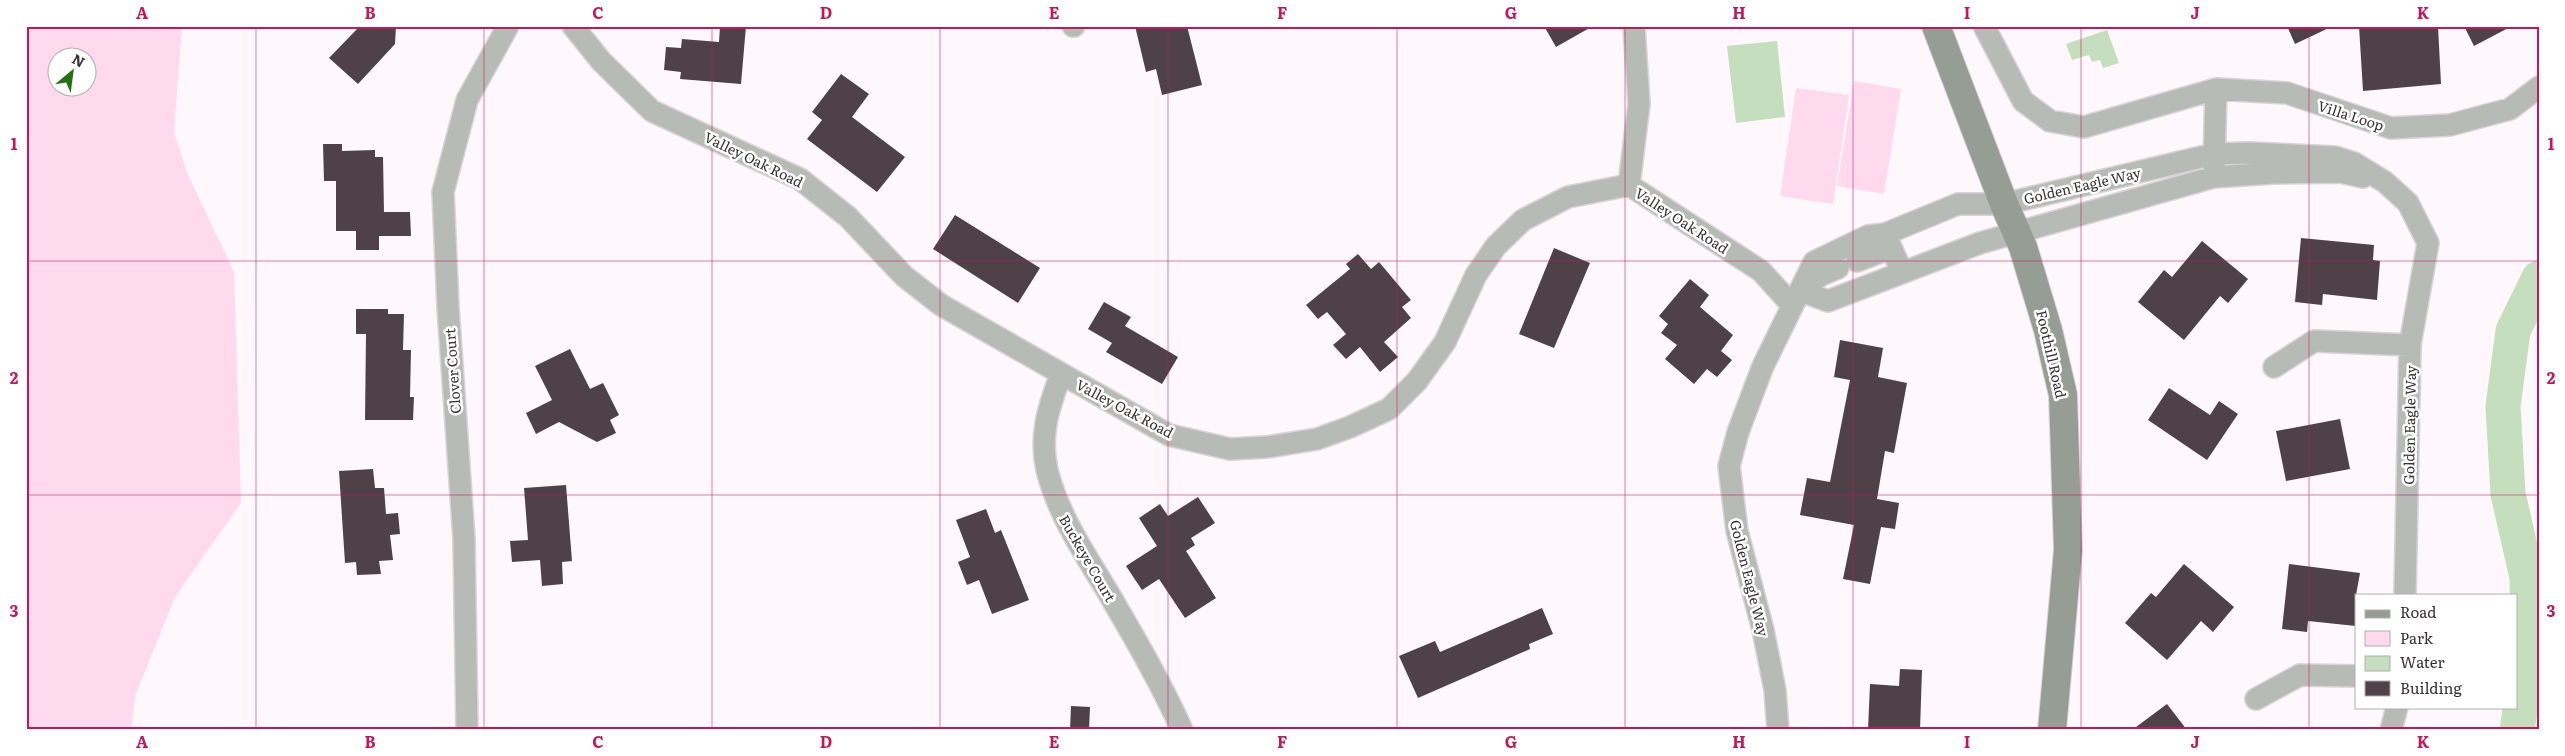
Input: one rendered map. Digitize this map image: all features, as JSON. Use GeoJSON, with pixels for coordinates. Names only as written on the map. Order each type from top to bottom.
{"type":"FeatureCollection","features":[{"type":"Feature","properties":{"kind":"main road","name":"Foothill Road"},"geometry":{"type":"LineString","coordinates":[[1936,26],[2004,204],[2018,232],[2048,330],[2063,395],[2068,550],[2052,730]]}},
{"type":"Feature","properties":{"kind":"street","name":"Clover Court"},"geometry":{"type":"LineString","coordinates":[[467,730],[464,539],[442,192],[467,100],[508,26]]}},
{"type":"Feature","properties":{"kind":"street","name":"Valley Oak Road"},"geometry":{"type":"LineString","coordinates":[[573,26],[601,61],[652,111],[800,179],[848,217],[904,276],[941,305],[1169,435],[1230,449],[1267,447],[1317,439],[1350,427],[1389,409],[1417,381],[1444,342],[1476,275],[1496,246],[1523,220],[1568,197],[1629,185],[1761,271],[1796,298]]}},
{"type":"Feature","properties":{"kind":"street"},"geometry":{"type":"LineString","coordinates":[[1629,185],[1639,104],[1634,26]]}},
{"type":"Feature","properties":{"kind":"street","name":"Villa Loop"},"geometry":{"type":"LineString","coordinates":[[1984,26],[2023,101],[2050,121],[2084,126],[2216,89],[2287,94],[2391,128],[2458,123],[2510,108],[2539,87]]}},
{"type":"Feature","properties":{"kind":"street"},"geometry":{"type":"LineString","coordinates":[[2214,177],[2216,89]]}},
{"type":"Feature","properties":{"kind":"street","name":"Golden Eagle Way"},"geometry":{"type":"LineString","coordinates":[[1796,298],[1821,275],[1847,265],[1958,204],[2004,204],[2214,154],[2250,153],[2335,157],[2354,163],[2385,182],[2408,203],[2428,243],[2410,345],[2405,594]]}},
{"type":"Feature","properties":{"kind":"street","name":"Golden Eagle Way"},"geometry":{"type":"LineString","coordinates":[[1796,298],[1828,301],[1902,272],[2018,232],[2214,177],[2273,172],[2340,172],[2385,182]]}},
{"type":"Feature","properties":{"kind":"street","name":"Golden Eagle Way"},"geometry":{"type":"LineString","coordinates":[[1778,730],[1775,690],[1763,630],[1737,531],[1729,466],[1738,432],[1763,366],[1814,262],[1868,236],[1888,241]]}},
{"type":"Feature","properties":{"kind":"street"},"geometry":{"type":"LineString","coordinates":[[1888,241],[1902,272]]}},
{"type":"Feature","properties":{"kind":"street"},"geometry":{"type":"LineString","coordinates":[[2274,367],[2314,341],[2410,345]]}},
{"type":"Feature","properties":{"kind":"street","name":"Buckeye Court"},"geometry":{"type":"LineString","coordinates":[[1061,374],[1046,415],[1045,442],[1047,469],[1063,517],[1134,637],[1182,730]]}},
{"type":"Feature","properties":{"kind":"street"},"geometry":{"type":"LineString","coordinates":[[2256,699],[2300,675],[2355,676]]}},
{"type":"Feature","properties":{"kind":"street"},"geometry":{"type":"LineString","coordinates":[[2391,730],[2397,708]]}},
{"type":"Feature","properties":{"kind":"green space"},"geometry":{"type":"Polygon","coordinates":[[[26,26],[182,26],[174,132],[187,173],[234,272],[241,503],[175,597],[135,696],[131,730],[26,730],[26,26]]]}},
{"type":"Feature","properties":{"kind":"green space"},"geometry":{"type":"Polygon","coordinates":[[[1854,81],[1901,89],[1884,194],[1837,186],[1854,81]]]}},
{"type":"Feature","properties":{"kind":"green space"},"geometry":{"type":"Polygon","coordinates":[[[1796,88],[1849,95],[1833,204],[1780,196],[1796,88]]]}},
{"type":"Feature","properties":{"kind":"water"},"geometry":{"type":"Polygon","coordinates":[[[2107,30],[2119,63],[2103,68],[2100,60],[2092,62],[2089,55],[2072,60],[2066,44],[2107,30]]]}},
{"type":"Feature","properties":{"kind":"water"},"geometry":{"type":"Polygon","coordinates":[[[1777,41],[1785,117],[1736,123],[1727,46],[1777,41]]]}},
{"type":"Feature","properties":{"kind":"building"},"geometry":{"type":"Polygon","coordinates":[[[360,26],[396,26],[395,44],[358,84],[329,58],[360,26]]]}},
{"type":"Feature","properties":{"kind":"building"},"geometry":{"type":"Polygon","coordinates":[[[720,26],[746,26],[741,84],[680,79],[681,72],[664,70],[666,47],[681,48],[682,39],[719,42],[720,26]]]}},
{"type":"Feature","properties":{"kind":"building"},"geometry":{"type":"Polygon","coordinates":[[[1135,26],[1187,26],[1202,85],[1162,95],[1156,69],[1146,72],[1135,26]]]}},
{"type":"Feature","properties":{"kind":"building"},"geometry":{"type":"Polygon","coordinates":[[[1544,26],[1593,26],[1556,47],[1544,26]]]}},
{"type":"Feature","properties":{"kind":"building"},"geometry":{"type":"Polygon","coordinates":[[[2287,26],[2333,26],[2295,44],[2287,26]]]}},
{"type":"Feature","properties":{"kind":"building"},"geometry":{"type":"Polygon","coordinates":[[[2359,26],[2438,26],[2441,84],[2363,91],[2359,26]]]}},
{"type":"Feature","properties":{"kind":"building"},"geometry":{"type":"Polygon","coordinates":[[[2464,26],[2512,26],[2474,46],[2464,26]]]}},
{"type":"Feature","properties":{"kind":"building"},"geometry":{"type":"Polygon","coordinates":[[[841,74],[869,94],[852,117],[905,157],[877,192],[807,139],[822,120],[812,112],[841,74]]]}},
{"type":"Feature","properties":{"kind":"building"},"geometry":{"type":"Polygon","coordinates":[[[323,144],[342,144],[342,151],[375,150],[375,157],[383,157],[384,212],[410,212],[411,236],[379,236],[379,250],[356,250],[356,231],[336,231],[336,181],[324,181],[323,144]]]}},
{"type":"Feature","properties":{"kind":"building"},"geometry":{"type":"Polygon","coordinates":[[[955,215],[1040,268],[1018,303],[933,249],[955,215]]]}},
{"type":"Feature","properties":{"kind":"building"},"geometry":{"type":"Polygon","coordinates":[[[2301,238],[2374,245],[2373,260],[2380,261],[2377,300],[2323,294],[2322,305],[2295,302],[2301,238]]]}},
{"type":"Feature","properties":{"kind":"building"},"geometry":{"type":"Polygon","coordinates":[[[2202,241],[2248,279],[2228,303],[2220,296],[2184,340],[2138,302],[2164,270],[2172,277],[2202,241]]]}},
{"type":"Feature","properties":{"kind":"building"},"geometry":{"type":"Polygon","coordinates":[[[1554,248],[1590,263],[1554,348],[1519,334],[1554,248]]]}},
{"type":"Feature","properties":{"kind":"building"},"geometry":{"type":"Polygon","coordinates":[[[1358,254],[1371,269],[1379,262],[1411,300],[1402,307],[1411,318],[1384,342],[1398,357],[1380,372],[1360,347],[1346,359],[1333,345],[1346,334],[1327,312],[1318,319],[1306,305],[1350,269],[1346,264],[1358,254]]]}},
{"type":"Feature","properties":{"kind":"building"},"geometry":{"type":"Polygon","coordinates":[[[1690,279],[1709,295],[1700,307],[1733,335],[1721,351],[1732,360],[1717,377],[1707,369],[1694,384],[1665,359],[1677,345],[1661,333],[1668,324],[1659,316],[1690,279]]]}},
{"type":"Feature","properties":{"kind":"building"},"geometry":{"type":"Polygon","coordinates":[[[1104,302],[1131,317],[1125,326],[1178,357],[1162,384],[1106,352],[1112,343],[1088,329],[1104,302]]]}},
{"type":"Feature","properties":{"kind":"building"},"geometry":{"type":"Polygon","coordinates":[[[356,309],[388,309],[388,314],[404,314],[403,350],[411,350],[410,397],[414,397],[413,420],[365,420],[366,334],[356,334],[356,309]]]}},
{"type":"Feature","properties":{"kind":"building"},"geometry":{"type":"Polygon","coordinates":[[[1840,340],[1883,348],[1878,377],[1907,383],[1894,453],[1885,451],[1877,499],[1899,503],[1895,529],[1881,527],[1870,584],[1843,579],[1854,525],[1800,515],[1807,478],[1830,482],[1850,380],[1834,377],[1840,340]]]}},
{"type":"Feature","properties":{"kind":"building"},"geometry":{"type":"Polygon","coordinates":[[[570,349],[590,389],[603,383],[619,415],[610,420],[616,433],[597,442],[559,422],[536,434],[526,413],[552,400],[535,366],[570,349]]]}},
{"type":"Feature","properties":{"kind":"building"},"geometry":{"type":"Polygon","coordinates":[[[2169,388],[2210,415],[2219,401],[2238,414],[2207,460],[2148,420],[2169,388]]]}},
{"type":"Feature","properties":{"kind":"building"},"geometry":{"type":"Polygon","coordinates":[[[2340,419],[2350,469],[2286,481],[2276,431],[2340,419]]]}},
{"type":"Feature","properties":{"kind":"building"},"geometry":{"type":"Polygon","coordinates":[[[373,469],[375,488],[384,488],[386,514],[398,513],[400,534],[390,535],[393,560],[379,561],[381,574],[357,575],[356,562],[345,563],[339,471],[373,469]]]}},
{"type":"Feature","properties":{"kind":"building"},"geometry":{"type":"Polygon","coordinates":[[[566,485],[572,561],[562,562],[563,584],[542,586],[540,560],[512,562],[510,541],[528,540],[524,488],[566,485]]]}},
{"type":"Feature","properties":{"kind":"building"},"geometry":{"type":"Polygon","coordinates":[[[1198,497],[1215,523],[1191,538],[1195,545],[1186,551],[1216,598],[1185,618],[1159,579],[1142,590],[1126,566],[1157,546],[1139,518],[1160,504],[1168,516],[1198,497]]]}},
{"type":"Feature","properties":{"kind":"building"},"geometry":{"type":"Polygon","coordinates":[[[986,509],[995,533],[1001,530],[1029,600],[992,614],[979,580],[967,585],[958,562],[970,557],[956,520],[986,509]]]}},
{"type":"Feature","properties":{"kind":"building"},"geometry":{"type":"Polygon","coordinates":[[[2184,564],[2234,607],[2213,632],[2201,621],[2167,660],[2125,623],[2151,593],[2156,597],[2184,564]]]}},
{"type":"Feature","properties":{"kind":"building"},"geometry":{"type":"Polygon","coordinates":[[[2289,564],[2360,573],[2355,594],[2355,626],[2308,621],[2307,632],[2282,629],[2289,564]]]}},
{"type":"Feature","properties":{"kind":"building"},"geometry":{"type":"Polygon","coordinates":[[[1542,608],[1553,634],[1529,644],[1530,649],[1418,698],[1399,656],[1435,641],[1440,652],[1542,608]]]}},
{"type":"Feature","properties":{"kind":"building"},"geometry":{"type":"Polygon","coordinates":[[[1900,669],[1922,670],[1920,730],[1868,730],[1870,684],[1899,686],[1900,669]]]}},
{"type":"Feature","properties":{"kind":"building"},"geometry":{"type":"Polygon","coordinates":[[[2167,704],[2187,730],[2132,730],[2167,704]]]}},
{"type":"Feature","properties":{"kind":"building"},"geometry":{"type":"Polygon","coordinates":[[[1071,706],[1090,707],[1089,730],[1070,730],[1071,706]]]}},
{"type":"Feature","properties":{"kind":"waterway"},"geometry":{"type":"LineString","coordinates":[[2517,730],[2528,658],[2527,577],[2508,494],[2503,406],[2513,331],[2539,278]]}}]}
